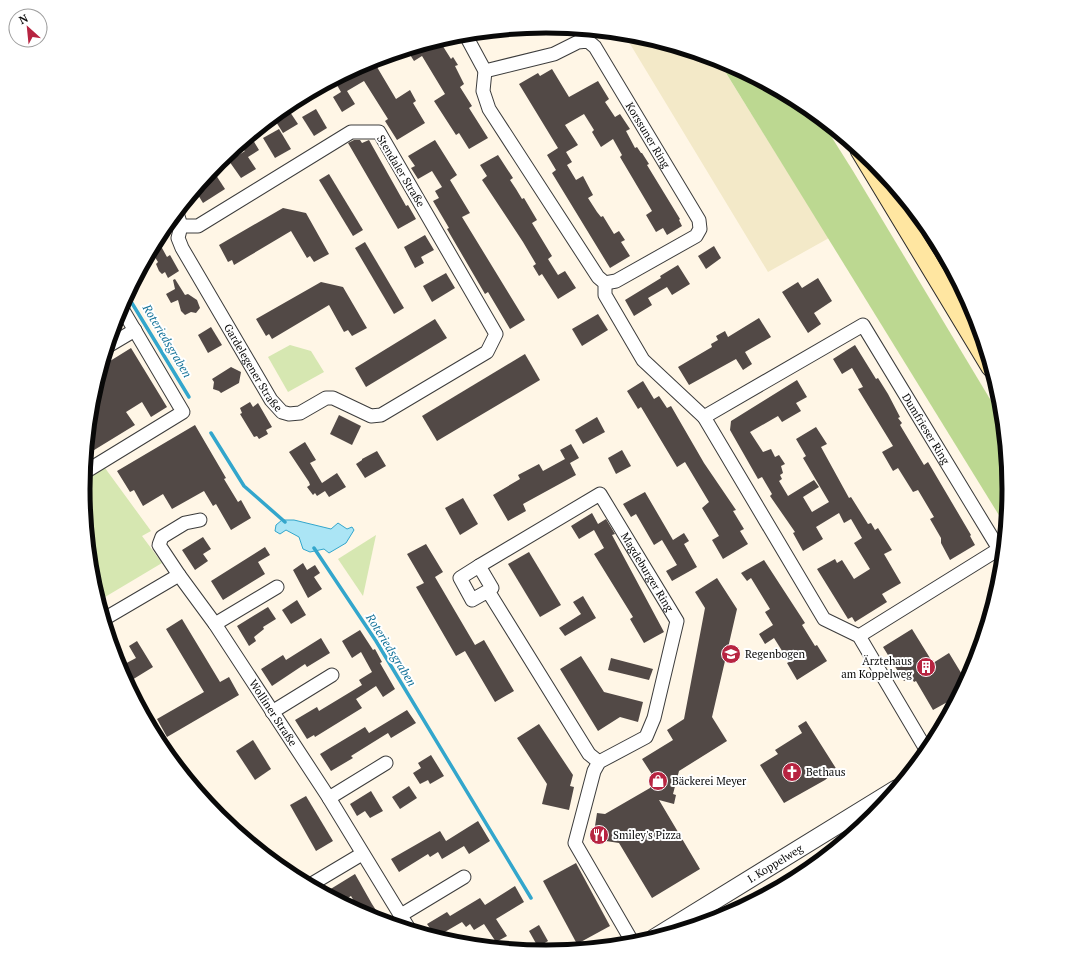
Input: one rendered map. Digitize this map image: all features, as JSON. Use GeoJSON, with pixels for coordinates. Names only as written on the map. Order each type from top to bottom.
{"type":"FeatureCollection","features":[{"type":"Feature","properties":{"kind":"main road"},"geometry":{"type":"LineString","coordinates":[[874,173],[980,348]]}},
{"type":"Feature","properties":{"kind":"street"},"geometry":{"type":"LineString","coordinates":[[468,40],[485,71],[483,91],[489,109],[598,277],[605,283],[606,295],[643,360],[704,417],[824,618],[859,636],[923,745]]}},
{"type":"Feature","properties":{"kind":"street","name":"Korssuner Ring"},"geometry":{"type":"LineString","coordinates":[[485,71],[554,54],[578,42],[588,41],[594,47],[699,220],[700,229],[696,236],[616,281],[605,283]]}},
{"type":"Feature","properties":{"kind":"street","name":"Stendaler Straße"},"geometry":{"type":"LineString","coordinates":[[181,226],[198,226],[351,132],[380,132],[496,334],[493,342]]}},
{"type":"Feature","properties":{"kind":"street","name":"Gardelegener Straße"},"geometry":{"type":"LineString","coordinates":[[179,219],[181,226],[178,238],[182,248],[271,400],[282,412],[289,414],[300,413],[326,398],[333,398],[371,416],[381,415],[487,352],[493,342]]}},
{"type":"Feature","properties":{"kind":"street"},"geometry":{"type":"LineString","coordinates":[[91,469],[183,412],[125,313]]}},
{"type":"Feature","properties":{"kind":"street","name":"Dumfrieser Ring"},"geometry":{"type":"LineString","coordinates":[[704,417],[862,325],[998,548]]}},
{"type":"Feature","properties":{"kind":"street"},"geometry":{"type":"LineString","coordinates":[[114,343],[135,330]]}},
{"type":"Feature","properties":{"kind":"street","name":"Magdeburger Ring"},"geometry":{"type":"LineString","coordinates":[[488,591],[472,600],[460,578],[600,494],[677,621],[654,718],[646,737],[599,762]]}},
{"type":"Feature","properties":{"kind":"street","name":"Wolliner Straße"},"geometry":{"type":"LineString","coordinates":[[200,520],[185,523],[162,537],[159,545],[215,624],[329,798],[405,923]]}},
{"type":"Feature","properties":{"kind":"street","name":"Dumfrieser Ring"},"geometry":{"type":"LineString","coordinates":[[859,636],[998,550]]}},
{"type":"Feature","properties":{"kind":"street"},"geometry":{"type":"LineString","coordinates":[[479,566],[492,588],[488,591],[589,754],[599,762],[594,771],[575,843],[629,937]]}},
{"type":"Feature","properties":{"kind":"street"},"geometry":{"type":"LineString","coordinates":[[109,616],[179,574]]}},
{"type":"Feature","properties":{"kind":"street"},"geometry":{"type":"LineString","coordinates":[[215,624],[277,587]]}},
{"type":"Feature","properties":{"kind":"street"},"geometry":{"type":"LineString","coordinates":[[272,712],[332,675]]}},
{"type":"Feature","properties":{"kind":"street"},"geometry":{"type":"LineString","coordinates":[[329,798],[386,763]]}},
{"type":"Feature","properties":{"kind":"street","name":"I. Koppelweg"},"geometry":{"type":"LineString","coordinates":[[672,927],[880,799]]}},
{"type":"Feature","properties":{"kind":"street"},"geometry":{"type":"LineString","coordinates":[[315,882],[362,854]]}},
{"type":"Feature","properties":{"kind":"street"},"geometry":{"type":"LineString","coordinates":[[400,915],[464,877]]}},
{"type":"Feature","properties":{"kind":"shaded area"},"geometry":{"type":"Polygon","coordinates":[[[628,41],[693,57],[723,69],[829,238],[768,272],[628,41]]]}},
{"type":"Feature","properties":{"kind":"green space"},"geometry":{"type":"Polygon","coordinates":[[[724,69],[774,94],[824,127],[853,171],[994,406],[1001,459],[1001,519],[724,69]]]}},
{"type":"Feature","properties":{"kind":"green space"},"geometry":{"type":"Polygon","coordinates":[[[290,345],[311,351],[324,372],[288,392],[268,357],[290,345]]]}},
{"type":"Feature","properties":{"kind":"green space"},"geometry":{"type":"Polygon","coordinates":[[[105,468],[151,531],[142,536],[162,563],[105,597],[99,578],[94,549],[91,519],[90,477],[105,468]]]}},
{"type":"Feature","properties":{"kind":"green space"},"geometry":{"type":"Polygon","coordinates":[[[376,535],[363,596],[338,559],[376,535]]]}},
{"type":"Feature","properties":{"kind":"water"},"geometry":{"type":"Polygon","coordinates":[[[282,520],[294,520],[331,529],[338,523],[347,529],[352,527],[354,530],[346,543],[329,553],[324,549],[310,552],[303,549],[299,537],[286,530],[280,534],[275,531],[276,525],[282,520]]]}},
{"type":"Feature","properties":{"kind":"building"},"geometry":{"type":"Polygon","coordinates":[[[442,46],[451,59],[453,57],[458,65],[455,66],[464,84],[460,87],[472,106],[469,108],[488,138],[469,149],[459,133],[456,135],[434,101],[445,94],[422,56],[414,61],[410,54],[442,46]]]}},
{"type":"Feature","properties":{"kind":"building"},"geometry":{"type":"Polygon","coordinates":[[[376,66],[396,99],[410,90],[416,101],[413,103],[425,123],[397,140],[385,121],[388,119],[364,81],[347,91],[355,104],[342,112],[333,97],[341,92],[336,84],[376,66]]]}},
{"type":"Feature","properties":{"kind":"building"},"geometry":{"type":"Polygon","coordinates":[[[552,69],[569,97],[598,81],[609,99],[605,102],[615,117],[620,114],[630,129],[626,131],[635,148],[637,147],[649,164],[647,165],[680,219],[679,220],[682,226],[667,235],[663,228],[656,232],[646,215],[652,211],[620,157],[622,155],[613,139],[601,147],[592,132],[594,130],[584,114],[565,125],[578,145],[566,152],[572,162],[567,165],[576,180],[583,176],[593,195],[588,198],[597,212],[601,217],[603,216],[614,234],[619,231],[625,240],[621,242],[630,256],[610,268],[552,173],[556,170],[547,155],[558,148],[519,84],[538,73],[540,76],[552,69]]]}},
{"type":"Feature","properties":{"kind":"building"},"geometry":{"type":"Polygon","coordinates":[[[316,109],[327,128],[314,136],[302,117],[316,109]]]}},
{"type":"Feature","properties":{"kind":"building"},"geometry":{"type":"Polygon","coordinates":[[[290,112],[298,124],[283,133],[276,122],[290,112]]]}},
{"type":"Feature","properties":{"kind":"building"},"geometry":{"type":"Polygon","coordinates":[[[279,129],[291,149],[275,158],[263,138],[279,129]]]}},
{"type":"Feature","properties":{"kind":"building"},"geometry":{"type":"Polygon","coordinates":[[[253,140],[259,150],[248,157],[256,169],[241,178],[229,162],[245,151],[243,148],[253,140]]]}},
{"type":"Feature","properties":{"kind":"building"},"geometry":{"type":"Polygon","coordinates":[[[354,140],[360,140],[362,143],[369,140],[406,206],[408,205],[416,219],[398,229],[348,143],[354,140]]]}},
{"type":"Feature","properties":{"kind":"building"},"geometry":{"type":"Polygon","coordinates":[[[435,140],[457,175],[450,180],[470,213],[462,217],[525,320],[510,329],[488,292],[485,294],[447,229],[449,228],[433,201],[439,198],[435,191],[442,187],[432,171],[418,179],[411,168],[415,166],[408,156],[435,140]]]}},
{"type":"Feature","properties":{"kind":"building"},"geometry":{"type":"Polygon","coordinates":[[[498,155],[513,178],[510,180],[522,199],[524,198],[537,220],[532,223],[552,256],[548,259],[558,275],[565,271],[576,288],[558,299],[542,274],[539,276],[533,266],[536,264],[523,242],[482,180],[487,176],[480,165],[498,155]]]}},
{"type":"Feature","properties":{"kind":"building"},"geometry":{"type":"Polygon","coordinates":[[[329,174],[363,230],[353,236],[319,180],[329,174]]]}},
{"type":"Feature","properties":{"kind":"building"},"geometry":{"type":"Polygon","coordinates":[[[216,175],[225,189],[203,203],[198,194],[216,175]]]}},
{"type":"Feature","properties":{"kind":"building"},"geometry":{"type":"Polygon","coordinates":[[[283,208],[306,213],[329,254],[314,262],[310,256],[307,258],[291,231],[234,265],[232,260],[228,262],[219,245],[283,208]]]}},
{"type":"Feature","properties":{"kind":"building"},"geometry":{"type":"Polygon","coordinates":[[[425,235],[434,250],[421,257],[424,263],[415,268],[404,247],[425,235]]]}},
{"type":"Feature","properties":{"kind":"building"},"geometry":{"type":"Polygon","coordinates":[[[365,242],[404,308],[394,314],[355,248],[365,242]]]}},
{"type":"Feature","properties":{"kind":"building"},"geometry":{"type":"Polygon","coordinates":[[[161,246],[167,257],[170,255],[179,271],[168,278],[165,272],[162,274],[159,271],[156,264],[158,262],[154,256],[161,246]]]}},
{"type":"Feature","properties":{"kind":"building"},"geometry":{"type":"Polygon","coordinates":[[[714,246],[721,258],[706,269],[698,256],[714,246]]]}},
{"type":"Feature","properties":{"kind":"building"},"geometry":{"type":"Polygon","coordinates":[[[678,265],[690,284],[672,295],[667,287],[648,298],[652,305],[634,316],[625,300],[661,278],[660,276],[678,265]]]}},
{"type":"Feature","properties":{"kind":"building"},"geometry":{"type":"Polygon","coordinates":[[[446,273],[455,288],[432,302],[423,286],[446,273]]]}},
{"type":"Feature","properties":{"kind":"building"},"geometry":{"type":"Polygon","coordinates":[[[818,278],[832,301],[814,313],[821,324],[808,333],[782,292],[798,282],[802,288],[818,278]]]}},
{"type":"Feature","properties":{"kind":"building"},"geometry":{"type":"Polygon","coordinates":[[[175,279],[185,295],[188,294],[197,300],[200,308],[196,313],[191,312],[185,315],[181,311],[178,300],[171,303],[166,294],[175,289],[173,280],[175,279]]]}},
{"type":"Feature","properties":{"kind":"building"},"geometry":{"type":"Polygon","coordinates":[[[321,282],[343,287],[367,328],[352,336],[348,330],[344,332],[329,305],[272,339],[269,334],[266,336],[256,319],[321,282]]]}},
{"type":"Feature","properties":{"kind":"building"},"geometry":{"type":"Polygon","coordinates":[[[598,314],[608,330],[582,346],[572,329],[598,314]]]}},
{"type":"Feature","properties":{"kind":"building"},"geometry":{"type":"Polygon","coordinates":[[[759,318],[771,337],[745,352],[752,364],[743,370],[736,359],[689,385],[678,367],[712,347],[711,344],[718,340],[716,336],[725,331],[728,337],[759,318]]]}},
{"type":"Feature","properties":{"kind":"building"},"geometry":{"type":"Polygon","coordinates":[[[435,319],[447,338],[366,387],[355,368],[435,319]]]}},
{"type":"Feature","properties":{"kind":"building"},"geometry":{"type":"Polygon","coordinates":[[[211,327],[222,345],[208,353],[198,335],[211,327]]]}},
{"type":"Feature","properties":{"kind":"building"},"geometry":{"type":"Polygon","coordinates":[[[855,345],[876,379],[878,378],[888,394],[900,417],[898,418],[902,423],[900,425],[924,465],[928,462],[971,535],[970,536],[975,545],[950,560],[941,543],[941,538],[930,519],[934,517],[918,490],[913,492],[898,468],[893,471],[882,452],[893,446],[858,389],[863,387],[852,368],[842,374],[833,359],[855,345]]]}},
{"type":"Feature","properties":{"kind":"building"},"geometry":{"type":"Polygon","coordinates":[[[131,348],[167,407],[151,417],[142,402],[126,412],[135,425],[92,451],[99,400],[108,362],[131,348]]]}},
{"type":"Feature","properties":{"kind":"building"},"geometry":{"type":"Polygon","coordinates":[[[525,354],[540,380],[437,441],[422,416],[525,354]]]}},
{"type":"Feature","properties":{"kind":"building"},"geometry":{"type":"Polygon","coordinates":[[[231,367],[241,372],[239,383],[221,393],[213,389],[214,382],[212,379],[231,367]]]}},
{"type":"Feature","properties":{"kind":"building"},"geometry":{"type":"Polygon","coordinates":[[[797,380],[807,397],[796,403],[801,411],[782,422],[778,416],[750,432],[763,452],[771,449],[775,457],[779,455],[785,464],[781,466],[783,473],[780,475],[782,479],[779,481],[788,496],[814,480],[819,487],[803,497],[812,512],[829,502],[803,458],[806,456],[796,439],[816,427],[827,444],[821,447],[849,498],[851,497],[868,524],[871,523],[875,530],[878,528],[892,550],[884,554],[901,583],[882,594],[887,602],[855,622],[852,617],[848,619],[817,569],[835,559],[837,563],[842,560],[854,579],[870,569],[854,543],[862,538],[851,519],[844,523],[839,513],[816,527],[823,539],[803,551],[793,533],[795,532],[770,496],[772,494],[762,477],[758,479],[730,430],[731,421],[797,380]]]}},
{"type":"Feature","properties":{"kind":"building"},"geometry":{"type":"Polygon","coordinates":[[[643,381],[654,399],[659,396],[667,408],[671,406],[704,463],[736,510],[733,511],[744,529],[740,531],[748,544],[723,559],[712,540],[719,536],[702,508],[709,502],[685,462],[677,467],[641,407],[638,409],[627,391],[643,381]]]}},
{"type":"Feature","properties":{"kind":"building"},"geometry":{"type":"Polygon","coordinates":[[[250,402],[253,407],[258,403],[272,427],[266,430],[268,434],[259,439],[257,436],[254,437],[240,414],[242,413],[240,408],[250,402]]]}},
{"type":"Feature","properties":{"kind":"building"},"geometry":{"type":"Polygon","coordinates":[[[339,415],[361,426],[352,445],[330,434],[339,415]]]}},
{"type":"Feature","properties":{"kind":"building"},"geometry":{"type":"Polygon","coordinates":[[[597,417],[605,432],[583,444],[575,430],[597,417]]]}},
{"type":"Feature","properties":{"kind":"building"},"geometry":{"type":"Polygon","coordinates":[[[195,425],[226,478],[224,479],[238,502],[241,500],[251,518],[231,530],[216,504],[213,506],[204,491],[172,509],[163,494],[143,506],[134,490],[130,492],[117,471],[195,425]]]}},
{"type":"Feature","properties":{"kind":"building"},"geometry":{"type":"Polygon","coordinates":[[[305,442],[316,460],[310,463],[322,483],[337,473],[346,487],[329,497],[325,491],[317,496],[315,493],[313,495],[307,487],[310,485],[309,482],[289,452],[305,442]]]}},
{"type":"Feature","properties":{"kind":"building"},"geometry":{"type":"Polygon","coordinates":[[[571,444],[579,458],[570,463],[576,475],[523,504],[526,511],[508,521],[493,495],[520,479],[518,475],[539,464],[543,471],[565,459],[560,450],[571,444]]]}},
{"type":"Feature","properties":{"kind":"building"},"geometry":{"type":"Polygon","coordinates":[[[622,450],[631,466],[616,474],[608,458],[622,450]]]}},
{"type":"Feature","properties":{"kind":"building"},"geometry":{"type":"Polygon","coordinates":[[[377,451],[386,466],[365,478],[356,464],[377,451]]]}},
{"type":"Feature","properties":{"kind":"building"},"geometry":{"type":"Polygon","coordinates":[[[645,492],[673,540],[684,533],[689,541],[684,544],[697,567],[672,581],[666,571],[677,565],[662,540],[654,545],[636,514],[631,517],[623,504],[645,492]]]}},
{"type":"Feature","properties":{"kind":"building"},"geometry":{"type":"Polygon","coordinates":[[[463,498],[478,524],[460,535],[445,508],[463,498]]]}},
{"type":"Feature","properties":{"kind":"building"},"geometry":{"type":"Polygon","coordinates":[[[592,513],[598,524],[606,519],[615,534],[612,535],[664,632],[644,643],[630,619],[633,617],[594,554],[604,548],[594,530],[579,539],[571,526],[592,513]]]}},
{"type":"Feature","properties":{"kind":"building"},"geometry":{"type":"Polygon","coordinates":[[[203,537],[211,549],[203,554],[208,561],[195,570],[182,550],[203,537]]]}},
{"type":"Feature","properties":{"kind":"building"},"geometry":{"type":"Polygon","coordinates":[[[426,544],[443,572],[435,577],[475,645],[484,640],[514,691],[495,702],[465,651],[456,656],[416,587],[424,583],[407,554],[426,544]]]}},
{"type":"Feature","properties":{"kind":"building"},"geometry":{"type":"Polygon","coordinates":[[[265,547],[270,555],[258,562],[265,574],[223,600],[211,581],[265,547]]]}},
{"type":"Feature","properties":{"kind":"building"},"geometry":{"type":"Polygon","coordinates":[[[529,552],[561,605],[540,617],[508,564],[529,552]]]}},
{"type":"Feature","properties":{"kind":"building"},"geometry":{"type":"Polygon","coordinates":[[[764,560],[805,623],[802,625],[815,646],[817,645],[827,661],[797,680],[787,663],[789,662],[774,638],[765,644],[759,634],[773,625],[765,612],[770,609],[751,578],[747,581],[741,573],[764,560]]]}},
{"type":"Feature","properties":{"kind":"building"},"geometry":{"type":"Polygon","coordinates":[[[303,563],[307,570],[315,565],[320,573],[314,577],[322,589],[308,598],[293,570],[303,563]]]}},
{"type":"Feature","properties":{"kind":"building"},"geometry":{"type":"Polygon","coordinates":[[[717,578],[737,609],[712,717],[727,741],[679,771],[673,794],[676,795],[674,804],[659,800],[700,869],[652,898],[619,843],[593,839],[597,813],[605,814],[650,788],[653,776],[642,759],[673,740],[667,730],[684,719],[705,608],[695,592],[717,578]]]}},
{"type":"Feature","properties":{"kind":"building"},"geometry":{"type":"Polygon","coordinates":[[[583,596],[596,618],[565,636],[559,628],[581,614],[573,602],[583,596]]]}},
{"type":"Feature","properties":{"kind":"building"},"geometry":{"type":"Polygon","coordinates":[[[297,600],[306,615],[291,624],[282,610],[297,600]]]}},
{"type":"Feature","properties":{"kind":"building"},"geometry":{"type":"Polygon","coordinates":[[[268,607],[276,619],[263,627],[264,629],[254,637],[256,641],[249,646],[237,626],[268,607]]]}},
{"type":"Feature","properties":{"kind":"building"},"geometry":{"type":"Polygon","coordinates":[[[182,619],[220,682],[229,677],[239,695],[167,737],[157,719],[204,692],[166,629],[182,619]]]}},
{"type":"Feature","properties":{"kind":"building","name":"Ärztehaus am Koppelweg"},"geometry":{"type":"Polygon","coordinates":[[[912,629],[933,663],[949,653],[962,675],[950,701],[933,710],[916,681],[914,682],[911,677],[904,681],[883,647],[912,629]]]}},
{"type":"Feature","properties":{"kind":"building"},"geometry":{"type":"Polygon","coordinates":[[[360,630],[373,650],[375,649],[382,662],[380,663],[395,689],[383,697],[376,686],[356,699],[362,708],[315,737],[314,735],[307,739],[295,720],[317,707],[319,711],[362,685],[359,680],[372,672],[361,652],[352,658],[342,641],[360,630]]]}},
{"type":"Feature","properties":{"kind":"building"},"geometry":{"type":"Polygon","coordinates":[[[321,638],[330,653],[307,667],[305,664],[272,686],[261,669],[283,655],[286,660],[321,638]]]}},
{"type":"Feature","properties":{"kind":"building"},"geometry":{"type":"Polygon","coordinates":[[[137,641],[153,667],[132,680],[125,664],[136,658],[129,646],[137,641]]]}},
{"type":"Feature","properties":{"kind":"building"},"geometry":{"type":"Polygon","coordinates":[[[581,656],[604,692],[643,702],[638,722],[620,717],[598,731],[560,669],[581,656]]]}},
{"type":"Feature","properties":{"kind":"building"},"geometry":{"type":"Polygon","coordinates":[[[611,658],[653,669],[649,680],[608,670],[611,658]]]}},
{"type":"Feature","properties":{"kind":"building"},"geometry":{"type":"Polygon","coordinates":[[[407,710],[416,723],[391,738],[388,733],[351,756],[353,758],[331,771],[320,754],[365,727],[369,733],[407,710]]]}},
{"type":"Feature","properties":{"kind":"building","name":"Bethaus"},"geometry":{"type":"Polygon","coordinates":[[[806,721],[837,770],[825,780],[784,803],[760,765],[778,754],[775,750],[802,733],[798,726],[806,721]]]}},
{"type":"Feature","properties":{"kind":"building"},"geometry":{"type":"Polygon","coordinates":[[[539,724],[573,775],[570,786],[574,787],[569,810],[542,804],[547,784],[517,738],[539,724]]]}},
{"type":"Feature","properties":{"kind":"building"},"geometry":{"type":"Polygon","coordinates":[[[253,740],[271,769],[255,780],[236,751],[253,740]]]}},
{"type":"Feature","properties":{"kind":"building"},"geometry":{"type":"Polygon","coordinates":[[[431,755],[444,776],[430,784],[428,780],[420,784],[413,773],[421,768],[418,763],[431,755]]]}},
{"type":"Feature","properties":{"kind":"building"},"geometry":{"type":"Polygon","coordinates":[[[409,786],[417,798],[400,809],[392,797],[409,786]]]}},
{"type":"Feature","properties":{"kind":"building"},"geometry":{"type":"Polygon","coordinates":[[[371,791],[383,811],[370,818],[365,811],[357,816],[350,804],[371,791]]]}},
{"type":"Feature","properties":{"kind":"building"},"geometry":{"type":"Polygon","coordinates":[[[306,796],[333,841],[316,851],[290,805],[306,796]]]}},
{"type":"Feature","properties":{"kind":"building"},"geometry":{"type":"Polygon","coordinates":[[[478,821],[490,841],[469,854],[464,846],[442,859],[438,852],[430,857],[428,854],[399,872],[391,859],[440,831],[446,841],[478,821]]]}},
{"type":"Feature","properties":{"kind":"building"},"geometry":{"type":"Polygon","coordinates":[[[576,863],[610,926],[577,944],[543,881],[576,863]]]}},
{"type":"Feature","properties":{"kind":"building"},"geometry":{"type":"Polygon","coordinates":[[[355,874],[378,913],[355,903],[351,896],[346,899],[329,890],[355,874]]]}},
{"type":"Feature","properties":{"kind":"building"},"geometry":{"type":"Polygon","coordinates":[[[515,886],[524,902],[496,919],[507,936],[496,942],[484,924],[474,930],[470,924],[466,927],[462,922],[443,933],[431,930],[427,924],[447,912],[450,916],[480,898],[485,905],[515,886]]]}},
{"type":"Feature","properties":{"kind":"building"},"geometry":{"type":"Polygon","coordinates":[[[539,925],[548,941],[542,945],[537,945],[529,931],[539,925]]]}},
{"type":"Feature","properties":{"kind":"waterway","name":"Roteriedsgraben"},"geometry":{"type":"LineString","coordinates":[[131,301],[189,397]]}},
{"type":"Feature","properties":{"kind":"waterway","name":"Roteriedsgraben"},"geometry":{"type":"LineString","coordinates":[[211,433],[244,486],[285,522]]}},
{"type":"Feature","properties":{"kind":"waterway","name":"Roteriedsgraben"},"geometry":{"type":"LineString","coordinates":[[314,548],[376,641],[531,898]]}},
{"type":"Feature","properties":{"kind":"place","name":"Regenbogen"},"geometry":{"type":"Point","coordinates":[731,654]}},
{"type":"Feature","properties":{"kind":"place","name":"Ärztehaus am Koppelweg"},"geometry":{"type":"Point","coordinates":[926,667]}},
{"type":"Feature","properties":{"kind":"place","name":"Bethaus"},"geometry":{"type":"Point","coordinates":[792,772]}},
{"type":"Feature","properties":{"kind":"place","name":"Bäckerei Meyer"},"geometry":{"type":"Point","coordinates":[658,781]}},
{"type":"Feature","properties":{"kind":"place","name":"Smiley's Pizza"},"geometry":{"type":"Point","coordinates":[599,835]}}]}
